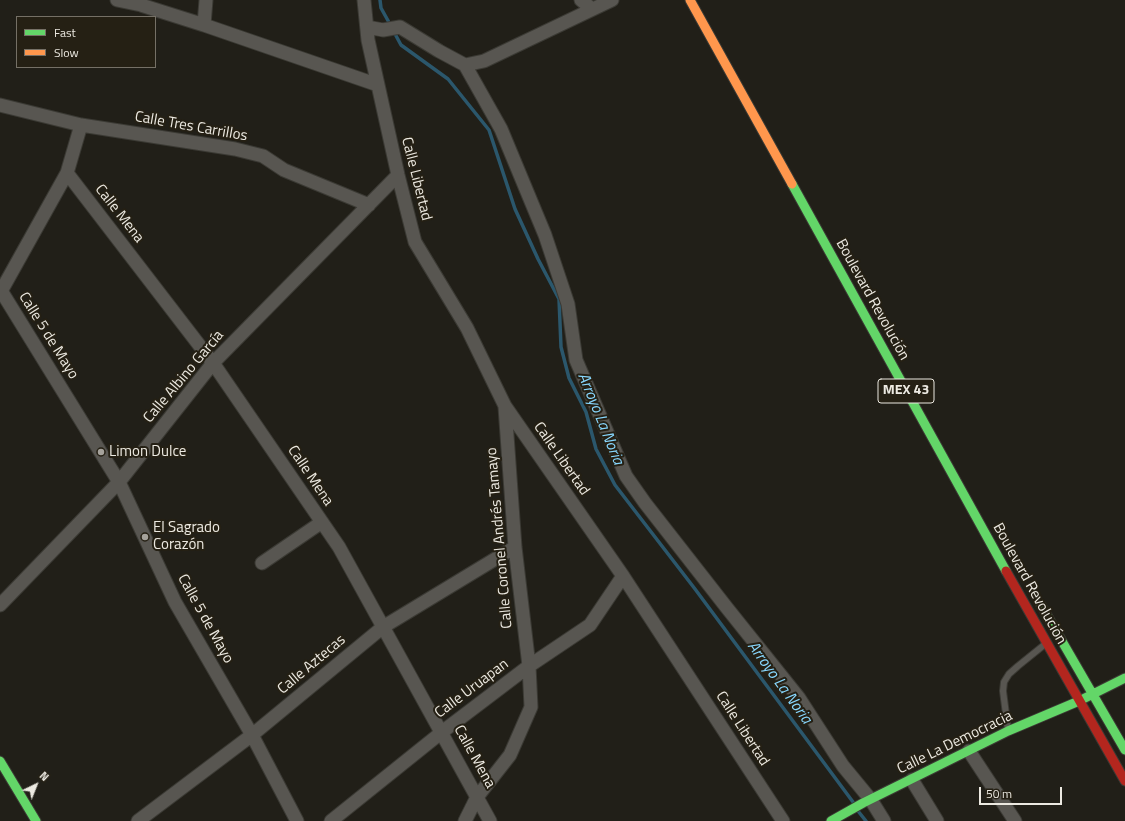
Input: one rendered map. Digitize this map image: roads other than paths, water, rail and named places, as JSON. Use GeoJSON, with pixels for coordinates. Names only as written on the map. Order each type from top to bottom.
{"type":"FeatureCollection","features":[{"type":"Feature","properties":{"kind":"main road","name":"Boulevard Revolución"},"geometry":{"type":"LineString","coordinates":[[690,0],[945,455],[1046,643],[1125,781]]}},
{"type":"Feature","properties":{"kind":"main road"},"geometry":{"type":"LineString","coordinates":[[784,170],[794,164]]}},
{"type":"Feature","properties":{"kind":"main road","name":"Boulevard Revolución"},"geometry":{"type":"LineString","coordinates":[[1037,597],[1125,750]]}},
{"type":"Feature","properties":{"kind":"main road","name":"Calle La Democracia"},"geometry":{"type":"LineString","coordinates":[[831,821],[1008,731],[1079,701],[1125,678]]}},
{"type":"Feature","properties":{"kind":"main road"},"geometry":{"type":"LineString","coordinates":[[0,761],[36,821]]}},
{"type":"Feature","properties":{"kind":"street"},"geometry":{"type":"LineString","coordinates":[[117,0],[141,5],[204,25],[378,85]]}},
{"type":"Feature","properties":{"kind":"street"},"geometry":{"type":"LineString","coordinates":[[204,25],[206,0]]}},
{"type":"Feature","properties":{"kind":"street","name":"Calle Libertad"},"geometry":{"type":"LineString","coordinates":[[364,0],[368,40],[398,175],[415,242],[467,328],[505,406],[623,576],[783,821]]}},
{"type":"Feature","properties":{"kind":"street"},"geometry":{"type":"LineString","coordinates":[[581,0],[592,9]]}},
{"type":"Feature","properties":{"kind":"street"},"geometry":{"type":"LineString","coordinates":[[464,65],[484,61],[612,0]]}},
{"type":"Feature","properties":{"kind":"street"},"geometry":{"type":"LineString","coordinates":[[367,27],[383,30],[400,27],[464,65],[501,129],[545,235],[568,304],[576,360],[626,476],[644,503],[799,698],[867,802],[884,821]]}},
{"type":"Feature","properties":{"kind":"street","name":"Calle Tres Carrillos"},"geometry":{"type":"LineString","coordinates":[[0,105],[81,125],[235,149],[263,156],[284,170],[369,205]]}},
{"type":"Feature","properties":{"kind":"street"},"geometry":{"type":"LineString","coordinates":[[0,291],[67,173],[81,125]]}},
{"type":"Feature","properties":{"kind":"street","name":"Calle Mena"},"geometry":{"type":"LineString","coordinates":[[67,173],[213,363],[339,547],[490,821]]}},
{"type":"Feature","properties":{"kind":"street","name":"Calle Albino García"},"geometry":{"type":"LineString","coordinates":[[0,605],[119,482],[213,363],[398,175]]}},
{"type":"Feature","properties":{"kind":"street","name":"Calle 5 de Mayo"},"geometry":{"type":"LineString","coordinates":[[0,291],[119,482],[175,602],[252,735],[297,821]]}},
{"type":"Feature","properties":{"kind":"street","name":"Calle Coronel Andrés Tamayo"},"geometry":{"type":"LineString","coordinates":[[465,821],[477,797],[510,754],[531,707],[529,666],[515,547],[505,406]]}},
{"type":"Feature","properties":{"kind":"street"},"geometry":{"type":"LineString","coordinates":[[262,563],[322,522]]}},
{"type":"Feature","properties":{"kind":"street","name":"Calle Aztecas"},"geometry":{"type":"LineString","coordinates":[[138,821],[252,735],[383,627],[515,547]]}},
{"type":"Feature","properties":{"kind":"street","name":"Calle Uruapan"},"geometry":{"type":"LineString","coordinates":[[331,821],[442,732],[529,666],[590,625],[623,576]]}},
{"type":"Feature","properties":{"kind":"street"},"geometry":{"type":"LineString","coordinates":[[970,751],[1015,821]]}},
{"type":"Feature","properties":{"kind":"street"},"geometry":{"type":"LineString","coordinates":[[912,780],[937,821]]}},
{"type":"Feature","properties":{"kind":"lane"},"geometry":{"type":"LineString","coordinates":[[1008,731],[1003,696],[1004,682],[1009,674],[1046,643]]}},
{"type":"Feature","properties":{"kind":"waterway","name":"Arroyo La Noria"},"geometry":{"type":"LineString","coordinates":[[380,0],[381,8],[391,26]]}},
{"type":"Feature","properties":{"kind":"waterway","name":"Arroyo La Noria"},"geometry":{"type":"LineString","coordinates":[[394,32],[401,45],[448,79],[489,130],[515,209],[538,259],[559,299],[561,347],[569,378],[586,412],[596,449],[615,485],[695,589],[853,802]]}},
{"type":"Feature","properties":{"kind":"waterway","name":"Arroyo La Noria"},"geometry":{"type":"LineString","coordinates":[[858,811],[866,821]]}},
{"type":"Feature","properties":{"kind":"place","name":"Limon Dulce"},"geometry":{"type":"Point","coordinates":[101,452]}},
{"type":"Feature","properties":{"kind":"place","name":"El Sagrado Corazón"},"geometry":{"type":"Point","coordinates":[145,537]}}]}
